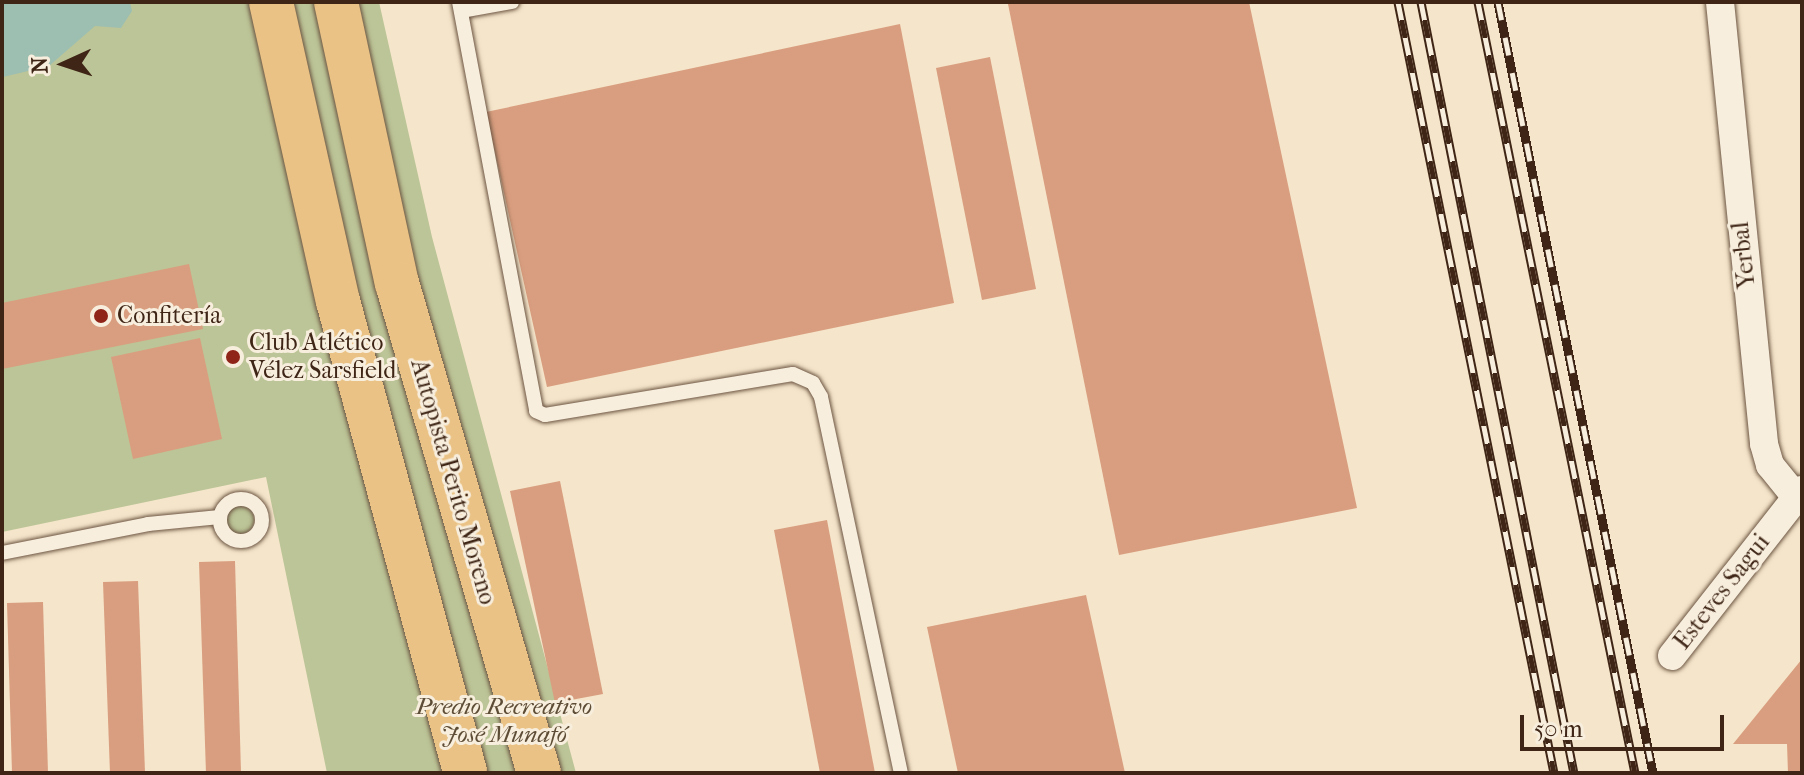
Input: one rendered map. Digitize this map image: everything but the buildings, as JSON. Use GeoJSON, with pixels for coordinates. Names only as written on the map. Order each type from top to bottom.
{"type":"FeatureCollection","features":[{"type":"Feature","properties":{"kind":"highway"},"geometry":{"type":"LineString","coordinates":[[271,2],[338,301],[465,773]]}},
{"type":"Feature","properties":{"kind":"highway","name":"Autopista Perito Moreno"},"geometry":{"type":"LineString","coordinates":[[336,2],[397,283],[539,773]]}},
{"type":"Feature","properties":{"kind":"street","name":"Yerbal"},"geometry":{"type":"LineString","coordinates":[[1720,2],[1764,444],[1770,465],[1799,494]]}},
{"type":"Feature","properties":{"kind":"street","name":"Esteves Sagui"},"geometry":{"type":"LineString","coordinates":[[1672,656],[1799,494]]}},
{"type":"Feature","properties":{"kind":"lane"},"geometry":{"type":"LineString","coordinates":[[512,2],[460,7],[536,411],[545,415],[793,374],[813,383],[821,397],[901,773]]}},
{"type":"Feature","properties":{"kind":"lane"},"geometry":{"type":"LineString","coordinates":[[2,553],[148,524],[220,517]]}},
{"type":"Feature","properties":{"kind":"green space","name":"Club Atlético Vélez Sarsfield"},"geometry":{"type":"Polygon","coordinates":[[[2,2],[379,2],[432,237],[576,773],[327,773],[266,477],[2,532],[2,2]]]}},
{"type":"Feature","properties":{"kind":"green space"},"geometry":{"type":"Polygon","coordinates":[[[240,506],[250,510],[254,520],[250,530],[240,534],[230,530],[226,520],[230,510],[240,506]]]}},
{"type":"Feature","properties":{"kind":"shaded area"},"geometry":{"type":"Polygon","coordinates":[[[2,2],[130,2],[132,11],[121,28],[95,26],[49,66],[3,77],[2,2]]]}},
{"type":"Feature","properties":{"kind":"railway"},"geometry":{"type":"LineString","coordinates":[[1398,2],[1554,773]]}},
{"type":"Feature","properties":{"kind":"railway"},"geometry":{"type":"LineString","coordinates":[[1421,2],[1574,773]]}},
{"type":"Feature","properties":{"kind":"railway"},"geometry":{"type":"LineString","coordinates":[[1478,2],[1635,773]]}},
{"type":"Feature","properties":{"kind":"railway"},"geometry":{"type":"LineString","coordinates":[[1498,2],[1653,773]]}},
{"type":"Feature","properties":{"kind":"place","name":"Confitería"},"geometry":{"type":"Point","coordinates":[101,316]}},
{"type":"Feature","properties":{"kind":"place","name":"Club Atlético Vélez Sarsfield"},"geometry":{"type":"Point","coordinates":[233,357]}},
{"type":"Feature","properties":{"kind":"park label","name":"Predio Recreativo José Munafó"},"geometry":{"type":"Point","coordinates":[504,721]}}]}
